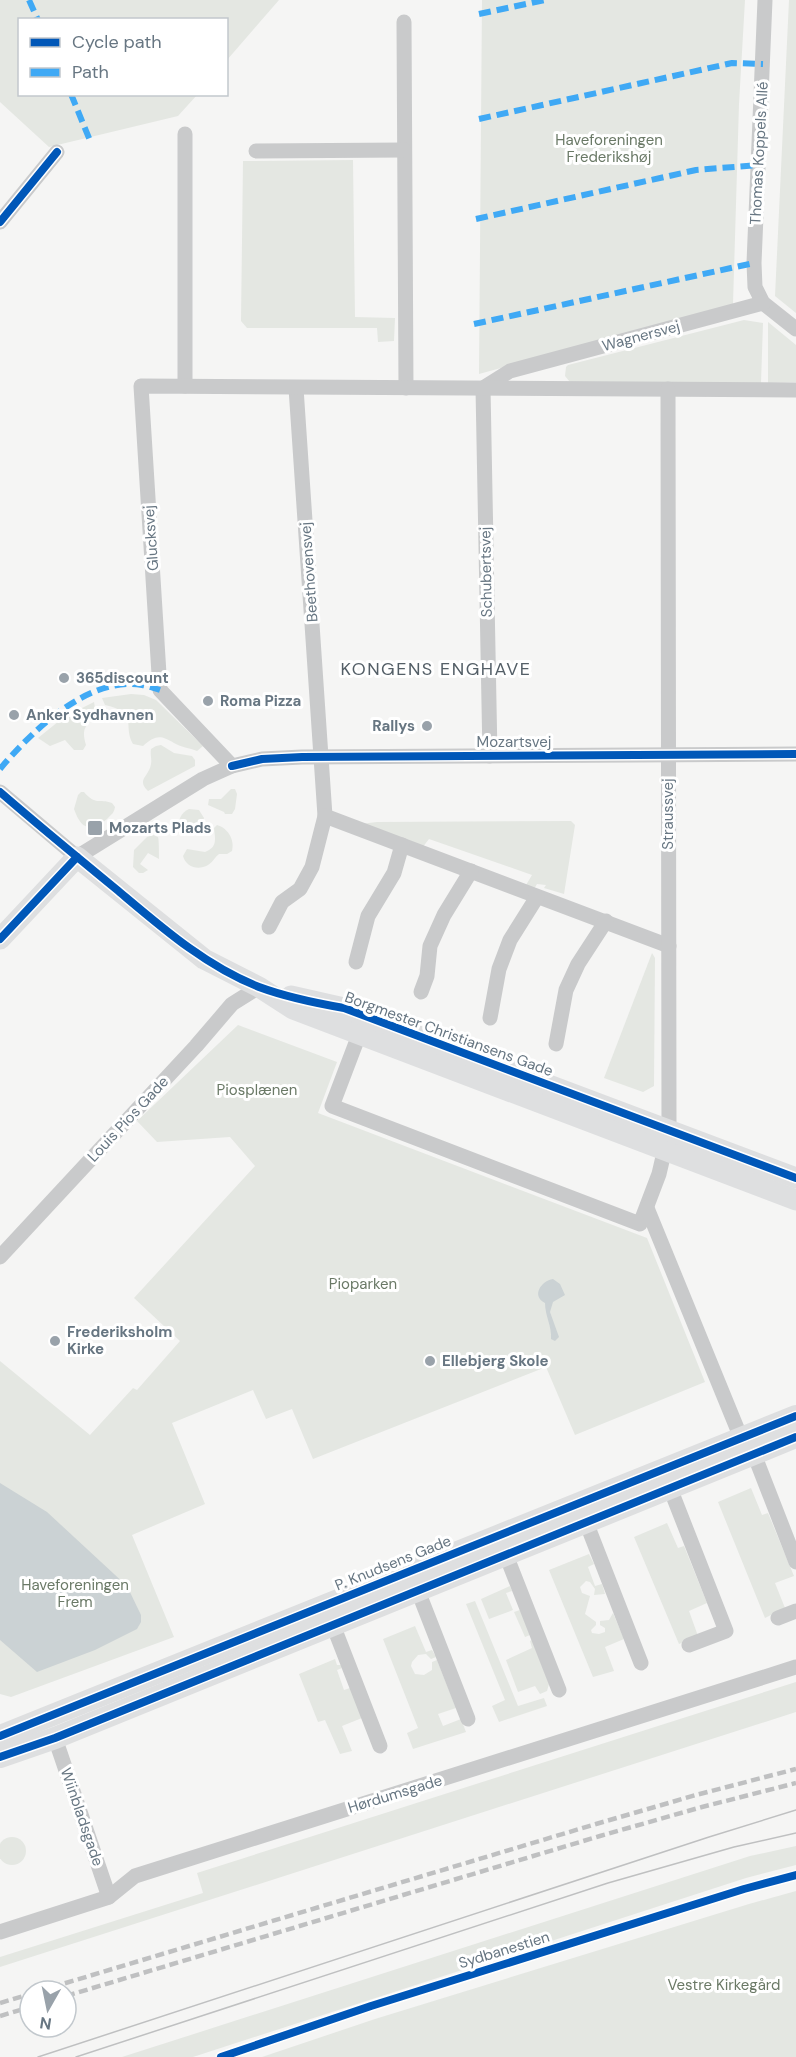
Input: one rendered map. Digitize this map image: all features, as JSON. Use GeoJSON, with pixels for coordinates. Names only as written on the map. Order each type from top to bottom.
{"type":"FeatureCollection","features":[{"type":"Feature","properties":{"kind":"main road","name":"P. Knudsens Gade"},"geometry":{"type":"LineString","coordinates":[[0,1757],[55,1738],[670,1488],[796,1416]]}},
{"type":"Feature","properties":{"kind":"main road","name":"P. Knudsens Gade"},"geometry":{"type":"LineString","coordinates":[[0,1736],[747,1446],[796,1437]]}},
{"type":"Feature","properties":{"kind":"street","name":"Thomas Koppels Allé"},"geometry":{"type":"LineString","coordinates":[[763,303],[755,287],[754,263],[765,0]]}},
{"type":"Feature","properties":{"kind":"street"},"geometry":{"type":"LineString","coordinates":[[404,22],[406,388]]}},
{"type":"Feature","properties":{"kind":"street"},"geometry":{"type":"LineString","coordinates":[[185,134],[185,386],[796,390]]}},
{"type":"Feature","properties":{"kind":"street"},"geometry":{"type":"LineString","coordinates":[[256,151],[404,150]]}},
{"type":"Feature","properties":{"kind":"street"},"geometry":{"type":"LineString","coordinates":[[0,222],[57,152]]}},
{"type":"Feature","properties":{"kind":"street"},"geometry":{"type":"LineString","coordinates":[[763,303],[796,329]]}},
{"type":"Feature","properties":{"kind":"street","name":"Wagnersvej"},"geometry":{"type":"LineString","coordinates":[[483,388],[510,372],[763,303]]}},
{"type":"Feature","properties":{"kind":"street","name":"Glucksvej"},"geometry":{"type":"LineString","coordinates":[[185,386],[141,386],[160,690],[232,765]]}},
{"type":"Feature","properties":{"kind":"street","name":"Beethovensvej"},"geometry":{"type":"LineString","coordinates":[[269,927],[282,902],[300,889],[312,867],[325,816],[296,388]]}},
{"type":"Feature","properties":{"kind":"street","name":"Schubertsvej"},"geometry":{"type":"LineString","coordinates":[[483,388],[490,756]]}},
{"type":"Feature","properties":{"kind":"street","name":"Straussvej"},"geometry":{"type":"LineString","coordinates":[[667,1140],[668,389]]}},
{"type":"Feature","properties":{"kind":"street","name":"Mozartsvej"},"geometry":{"type":"LineString","coordinates":[[232,765],[262,759],[322,757],[796,754]]}},
{"type":"Feature","properties":{"kind":"street"},"geometry":{"type":"LineString","coordinates":[[0,939],[77,857],[203,778],[232,765]]}},
{"type":"Feature","properties":{"kind":"street","name":"Borgmester Christiansens Gade"},"geometry":{"type":"LineString","coordinates":[[0,792],[204,959],[259,987],[293,1009],[363,1025],[667,1140],[796,1200]]}},
{"type":"Feature","properties":{"kind":"street"},"geometry":{"type":"LineString","coordinates":[[325,816],[669,946]]}},
{"type":"Feature","properties":{"kind":"street"},"geometry":{"type":"LineString","coordinates":[[356,962],[368,916],[394,873],[402,845]]}},
{"type":"Feature","properties":{"kind":"street"},"geometry":{"type":"LineString","coordinates":[[422,992],[428,976],[430,946],[444,915],[471,871]]}},
{"type":"Feature","properties":{"kind":"street"},"geometry":{"type":"LineString","coordinates":[[490,1018],[499,969],[506,950],[537,897]]}},
{"type":"Feature","properties":{"kind":"street"},"geometry":{"type":"LineString","coordinates":[[556,1044],[566,990],[578,964],[606,921]]}},
{"type":"Feature","properties":{"kind":"street","name":"Louis Pios Gade"},"geometry":{"type":"LineString","coordinates":[[1,1254],[196,1046],[232,1004],[259,987]]}},
{"type":"Feature","properties":{"kind":"street","name":"Borgmester Christiansens Gade"},"geometry":{"type":"LineString","coordinates":[[363,1025],[332,1107],[640,1224],[646,1208]]}},
{"type":"Feature","properties":{"kind":"street"},"geometry":{"type":"LineString","coordinates":[[667,1140],[659,1174],[646,1208],[796,1562]]}},
{"type":"Feature","properties":{"kind":"street","name":"Borgmester Christiansens Gade"},"geometry":{"type":"LineString","coordinates":[[667,1140],[796,1178]]}},
{"type":"Feature","properties":{"kind":"street"},"geometry":{"type":"LineString","coordinates":[[670,1488],[726,1631],[689,1645]]}},
{"type":"Feature","properties":{"kind":"street"},"geometry":{"type":"LineString","coordinates":[[586,1522],[641,1664]]}},
{"type":"Feature","properties":{"kind":"street"},"geometry":{"type":"LineString","coordinates":[[506,1555],[559,1690]]}},
{"type":"Feature","properties":{"kind":"street"},"geometry":{"type":"LineString","coordinates":[[418,1591],[468,1719]]}},
{"type":"Feature","properties":{"kind":"street"},"geometry":{"type":"LineString","coordinates":[[778,1618],[796,1611]]}},
{"type":"Feature","properties":{"kind":"street"},"geometry":{"type":"LineString","coordinates":[[333,1625],[380,1746]]}},
{"type":"Feature","properties":{"kind":"street","name":"Hørdumsgade"},"geometry":{"type":"LineString","coordinates":[[0,1932],[109,1897],[135,1876],[796,1667]]}},
{"type":"Feature","properties":{"kind":"street","name":"Wiinbladsgade"},"geometry":{"type":"LineString","coordinates":[[55,1738],[109,1897]]}},
{"type":"Feature","properties":{"kind":"green space"},"geometry":{"type":"Polygon","coordinates":[[[0,0],[279,0],[228,59],[228,18],[18,18],[18,96],[196,96],[178,116],[49,147],[0,102],[0,0]]]}},
{"type":"Feature","properties":{"kind":"green space","name":"Haveforeningen Frederikshøj"},"geometry":{"type":"Polygon","coordinates":[[[482,0],[745,0],[739,104],[733,304],[479,374],[482,0]]]}},
{"type":"Feature","properties":{"kind":"green space"},"geometry":{"type":"Polygon","coordinates":[[[789,0],[796,0],[796,313],[775,296],[789,0]]]}},
{"type":"Feature","properties":{"kind":"green space"},"geometry":{"type":"Polygon","coordinates":[[[353,160],[355,317],[395,318],[394,341],[378,342],[377,328],[247,328],[241,321],[243,161],[353,160]]]}},
{"type":"Feature","properties":{"kind":"green space"},"geometry":{"type":"Polygon","coordinates":[[[744,320],[763,323],[761,383],[570,382],[565,376],[568,365],[744,320]]]}},
{"type":"Feature","properties":{"kind":"green space"},"geometry":{"type":"Polygon","coordinates":[[[768,322],[796,345],[796,382],[768,383],[768,322]]]}},
{"type":"Feature","properties":{"kind":"green space"},"geometry":{"type":"Polygon","coordinates":[[[131,694],[144,695],[156,700],[203,746],[197,751],[158,737],[143,746],[133,744],[126,716],[116,708],[105,705],[102,698],[131,694]]]}},
{"type":"Feature","properties":{"kind":"green space"},"geometry":{"type":"Polygon","coordinates":[[[94,702],[96,714],[85,728],[86,745],[83,750],[74,750],[65,740],[50,746],[38,738],[64,717],[94,702]]]}},
{"type":"Feature","properties":{"kind":"green space"},"geometry":{"type":"Polygon","coordinates":[[[161,745],[174,753],[192,756],[195,766],[148,791],[143,781],[151,764],[151,749],[161,745]]]}},
{"type":"Feature","properties":{"kind":"green space"},"geometry":{"type":"Polygon","coordinates":[[[231,789],[235,789],[237,794],[232,814],[225,814],[208,805],[209,799],[221,799],[231,789]]]}},
{"type":"Feature","properties":{"kind":"green space"},"geometry":{"type":"Polygon","coordinates":[[[81,792],[95,800],[112,803],[115,807],[113,812],[96,826],[83,825],[74,809],[81,792]]]}},
{"type":"Feature","properties":{"kind":"green space"},"geometry":{"type":"Polygon","coordinates":[[[189,809],[199,810],[204,818],[202,823],[183,834],[178,830],[178,824],[182,815],[189,809]]]}},
{"type":"Feature","properties":{"kind":"green space"},"geometry":{"type":"Polygon","coordinates":[[[571,821],[575,825],[564,894],[544,888],[546,885],[537,884],[534,889],[526,885],[532,875],[429,839],[422,848],[360,824],[377,822],[571,821]]]}},
{"type":"Feature","properties":{"kind":"green space"},"geometry":{"type":"Polygon","coordinates":[[[217,825],[230,835],[232,851],[219,854],[204,867],[196,868],[187,863],[183,856],[187,849],[205,852],[212,848],[215,842],[214,828],[217,825]]]}},
{"type":"Feature","properties":{"kind":"green space"},"geometry":{"type":"Polygon","coordinates":[[[153,835],[158,837],[159,859],[148,853],[140,864],[148,870],[139,873],[133,867],[134,850],[147,837],[153,835]]]}},
{"type":"Feature","properties":{"kind":"green space"},"geometry":{"type":"Polygon","coordinates":[[[652,953],[655,958],[654,1086],[643,1092],[604,1078],[652,953]]]}},
{"type":"Feature","properties":{"kind":"green space","name":"Pioparken"},"geometry":{"type":"Polygon","coordinates":[[[238,1025],[337,1062],[318,1113],[647,1238],[705,1382],[575,1435],[546,1367],[313,1459],[292,1409],[266,1419],[253,1390],[172,1423],[205,1504],[132,1535],[174,1637],[11,1697],[0,1694],[0,1361],[90,1435],[133,1388],[137,1390],[180,1341],[134,1298],[255,1166],[230,1137],[157,1142],[137,1121],[238,1025]]]}},
{"type":"Feature","properties":{"kind":"green space"},"geometry":{"type":"Polygon","coordinates":[[[751,1488],[762,1515],[768,1513],[794,1576],[775,1583],[785,1608],[765,1618],[718,1502],[751,1488]]]}},
{"type":"Feature","properties":{"kind":"green space"},"geometry":{"type":"Polygon","coordinates":[[[667,1523],[678,1548],[684,1546],[707,1603],[689,1611],[698,1636],[679,1644],[634,1537],[667,1523]]]}},
{"type":"Feature","properties":{"kind":"green space"},"geometry":{"type":"Polygon","coordinates":[[[589,1554],[594,1564],[588,1567],[595,1586],[602,1584],[605,1594],[594,1595],[595,1589],[590,1582],[586,1581],[580,1587],[582,1593],[590,1596],[585,1614],[596,1622],[591,1630],[592,1633],[605,1632],[600,1621],[609,1620],[613,1613],[624,1639],[605,1647],[614,1671],[593,1677],[549,1570],[589,1554]]]}},
{"type":"Feature","properties":{"kind":"green space"},"geometry":{"type":"Polygon","coordinates":[[[510,1586],[512,1591],[506,1593],[513,1610],[489,1619],[481,1599],[510,1586]]]}},
{"type":"Feature","properties":{"kind":"green space"},"geometry":{"type":"Polygon","coordinates":[[[475,1601],[518,1706],[544,1698],[547,1706],[499,1722],[492,1706],[505,1700],[466,1604],[475,1601]]]}},
{"type":"Feature","properties":{"kind":"green space"},"geometry":{"type":"Polygon","coordinates":[[[520,1610],[530,1635],[525,1637],[514,1612],[520,1610]]]}},
{"type":"Feature","properties":{"kind":"green space"},"geometry":{"type":"Polygon","coordinates":[[[415,1626],[426,1652],[432,1650],[436,1657],[431,1659],[426,1654],[418,1655],[411,1666],[415,1674],[424,1675],[432,1670],[432,1662],[437,1660],[456,1708],[438,1714],[443,1726],[461,1719],[466,1732],[413,1749],[407,1733],[418,1728],[383,1639],[415,1626]]]}},
{"type":"Feature","properties":{"kind":"green space"},"geometry":{"type":"Polygon","coordinates":[[[532,1640],[549,1684],[547,1691],[540,1694],[535,1686],[518,1692],[506,1660],[532,1648],[530,1641],[532,1640]]]}},
{"type":"Feature","properties":{"kind":"green space"},"geometry":{"type":"Polygon","coordinates":[[[335,1659],[337,1665],[341,1665],[342,1668],[337,1670],[344,1690],[350,1688],[362,1718],[342,1726],[352,1751],[340,1754],[325,1720],[318,1722],[299,1674],[335,1659]]]}},
{"type":"Feature","properties":{"kind":"green space"},"geometry":{"type":"Polygon","coordinates":[[[796,1682],[796,1712],[0,1967],[0,1957],[203,1893],[197,1873],[796,1682]]]}},
{"type":"Feature","properties":{"kind":"green space"},"geometry":{"type":"Polygon","coordinates":[[[7,1838],[17,1838],[25,1846],[25,1856],[17,1864],[7,1864],[-1,1856],[-1,1846],[7,1838]]]}},
{"type":"Feature","properties":{"kind":"green space"},"geometry":{"type":"Polygon","coordinates":[[[796,1846],[796,1865],[746,1878],[193,2057],[122,2057],[750,1856],[796,1846]]]}},
{"type":"Feature","properties":{"kind":"green space","name":"Vestre Kirkegård"},"geometry":{"type":"Polygon","coordinates":[[[796,1891],[796,2057],[262,2057],[375,2019],[796,1891]]]}},
{"type":"Feature","properties":{"kind":"shaded area"},"geometry":{"type":"Polygon","coordinates":[[[553,1279],[560,1284],[565,1295],[553,1302],[550,1312],[559,1337],[555,1341],[551,1339],[545,1303],[538,1293],[545,1283],[553,1279]]]}},
{"type":"Feature","properties":{"kind":"shaded area"},"geometry":{"type":"Polygon","coordinates":[[[0,1483],[47,1512],[127,1586],[141,1615],[141,1622],[137,1629],[95,1650],[37,1672],[0,1640],[0,1483]]]}},
{"type":"Feature","properties":{"kind":"tram line"},"geometry":{"type":"LineString","coordinates":[[38,2057],[796,1810]]}},
{"type":"Feature","properties":{"kind":"tram line"},"geometry":{"type":"LineString","coordinates":[[76,2057],[608,1883],[734,1847],[796,1833]]}},
{"type":"Feature","properties":{"kind":"railway"},"geometry":{"type":"LineString","coordinates":[[78,1979],[596,1824],[796,1769]]}},
{"type":"Feature","properties":{"kind":"railway"},"geometry":{"type":"LineString","coordinates":[[78,1992],[600,1836],[796,1783]]}},
{"type":"Feature","properties":{"kind":"railway"},"geometry":{"type":"LineString","coordinates":[[0,2003],[18,1998]]}},
{"type":"Feature","properties":{"kind":"railway"},"geometry":{"type":"LineString","coordinates":[[0,2016],[18,2011]]}},
{"type":"Feature","properties":{"kind":"marked path"},"geometry":{"type":"LineString","coordinates":[[29,0],[37,18]]}},
{"type":"Feature","properties":{"kind":"marked path"},"geometry":{"type":"LineString","coordinates":[[479,14],[545,0]]}},
{"type":"Feature","properties":{"kind":"marked path"},"geometry":{"type":"LineString","coordinates":[[479,119],[732,63],[763,64]]}},
{"type":"Feature","properties":{"kind":"marked path"},"geometry":{"type":"LineString","coordinates":[[72,96],[91,143]]}},
{"type":"Feature","properties":{"kind":"marked path"},"geometry":{"type":"LineString","coordinates":[[476,219],[696,170],[758,165]]}},
{"type":"Feature","properties":{"kind":"marked path"},"geometry":{"type":"LineString","coordinates":[[474,324],[754,263]]}},
{"type":"Feature","properties":{"kind":"marked path"},"geometry":{"type":"LineString","coordinates":[[0,769],[45,723],[82,698],[102,689],[122,684],[142,685],[160,690]]}},
{"type":"Feature","properties":{"kind":"cycle path"},"geometry":{"type":"LineString","coordinates":[[0,222],[57,152]]}},
{"type":"Feature","properties":{"kind":"cycle path"},"geometry":{"type":"LineString","coordinates":[[232,766],[262,759],[302,757],[796,754]]}},
{"type":"Feature","properties":{"kind":"cycle path"},"geometry":{"type":"LineString","coordinates":[[0,792],[166,931],[202,957],[239,978],[280,994],[344,1008],[796,1178]]}},
{"type":"Feature","properties":{"kind":"cycle path"},"geometry":{"type":"LineString","coordinates":[[0,939],[77,857]]}},
{"type":"Feature","properties":{"kind":"cycle path"},"geometry":{"type":"LineString","coordinates":[[0,1736],[796,1416]]}},
{"type":"Feature","properties":{"kind":"cycle path"},"geometry":{"type":"LineString","coordinates":[[0,1757],[55,1738],[796,1437]]}},
{"type":"Feature","properties":{"kind":"cycle path","name":"Sydbanestien"},"geometry":{"type":"LineString","coordinates":[[221,2057],[371,2006],[744,1889],[796,1875]]}},
{"type":"Feature","properties":{"kind":"place","name":"365discount"},"geometry":{"type":"Point","coordinates":[64,678]}},
{"type":"Feature","properties":{"kind":"place","name":"Roma Pizza"},"geometry":{"type":"Point","coordinates":[208,701]}},
{"type":"Feature","properties":{"kind":"place","name":"Anker Sydhavnen"},"geometry":{"type":"Point","coordinates":[14,715]}},
{"type":"Feature","properties":{"kind":"place","name":"Rallys"},"geometry":{"type":"Point","coordinates":[427,726]}},
{"type":"Feature","properties":{"kind":"place","name":"Mozarts Plads"},"geometry":{"type":"Point","coordinates":[95,828]}},
{"type":"Feature","properties":{"kind":"place","name":"Frederiksholm Kirke"},"geometry":{"type":"Point","coordinates":[55,1341]}},
{"type":"Feature","properties":{"kind":"place","name":"Ellebjerg Skole"},"geometry":{"type":"Point","coordinates":[430,1361]}},
{"type":"Feature","properties":{"kind":"district","name":"KONGENS ENGHAVE"},"geometry":{"type":"Point","coordinates":[436,669]}},
{"type":"Feature","properties":{"kind":"park label","name":"Piosplænen"},"geometry":{"type":"Point","coordinates":[257,1090]}},
{"type":"Feature","properties":{"kind":"park label","name":"Haveforeningen Frem"},"geometry":{"type":"Point","coordinates":[75,1594]}}]}
